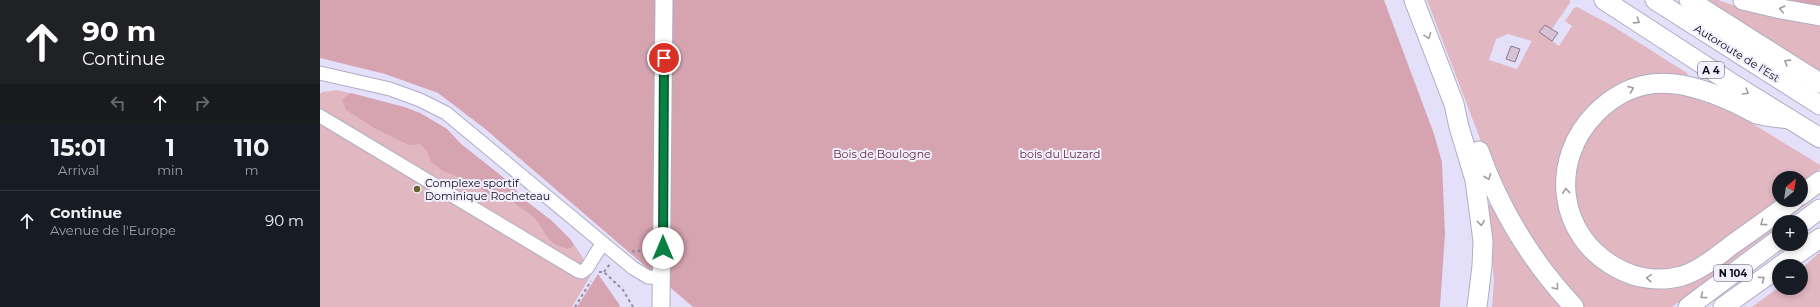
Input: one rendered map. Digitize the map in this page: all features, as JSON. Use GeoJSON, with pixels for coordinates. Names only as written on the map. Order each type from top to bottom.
{"type":"FeatureCollection","features":[{"type":"Feature","properties":{"kind":"highway"},"geometry":{"type":"LineString","coordinates":[[1414,0],[1454,104],[1459,127],[1475,180],[1483,240],[1482,266],[1477,307]]}},
{"type":"Feature","properties":{"kind":"highway","name":"A 4"},"geometry":{"type":"LineString","coordinates":[[1604,0],[1733,84],[1820,138]]}},
{"type":"Feature","properties":{"kind":"highway","name":"Autoroute de l’Est"},"geometry":{"type":"LineString","coordinates":[[1655,0],[1820,105]]}},
{"type":"Feature","properties":{"kind":"highway"},"geometry":{"type":"LineString","coordinates":[[1689,0],[1820,83]]}},
{"type":"Feature","properties":{"kind":"highway"},"geometry":{"type":"LineString","coordinates":[[1743,0],[1781,10],[1820,16]]}},
{"type":"Feature","properties":{"kind":"highway"},"geometry":{"type":"LineString","coordinates":[[1784,207],[1711,261],[1695,270],[1682,276],[1653,279],[1626,273],[1609,264],[1594,252],[1582,238],[1574,223],[1566,192],[1565,177],[1572,148],[1579,133],[1603,106],[1616,96],[1630,89],[1646,85],[1679,85],[1716,94],[1757,114],[1790,119]]}},
{"type":"Feature","properties":{"kind":"highway"},"geometry":{"type":"LineString","coordinates":[[1454,104],[1468,122],[1487,174],[1510,222],[1532,256],[1574,307]]}},
{"type":"Feature","properties":{"kind":"highway"},"geometry":{"type":"LineString","coordinates":[[1808,190],[1820,181]]}},
{"type":"Feature","properties":{"kind":"highway"},"geometry":{"type":"LineString","coordinates":[[1808,218],[1820,209]]}},
{"type":"Feature","properties":{"kind":"highway"},"geometry":{"type":"LineString","coordinates":[[1790,259],[1820,238]]}},
{"type":"Feature","properties":{"kind":"highway","name":"N 104"},"geometry":{"type":"LineString","coordinates":[[1688,307],[1772,244]]}},
{"type":"Feature","properties":{"kind":"highway"},"geometry":{"type":"LineString","coordinates":[[1723,307],[1772,272]]}},
{"type":"Feature","properties":{"kind":"main road"},"geometry":{"type":"LineString","coordinates":[[662,307],[664,0]]}},
{"type":"Feature","properties":{"kind":"street"},"geometry":{"type":"LineString","coordinates":[[320,74],[390,89],[420,100],[446,113],[602,244],[641,274],[648,277],[662,278]]}},
{"type":"Feature","properties":{"kind":"street"},"geometry":{"type":"LineString","coordinates":[[320,116],[578,271],[582,272],[587,268],[602,244]]}},
{"type":"Feature","properties":{"kind":"path"},"geometry":{"type":"LineString","coordinates":[[575,307],[598,272],[604,272],[610,276],[622,290],[633,307]]}},
{"type":"Feature","properties":{"kind":"shaded area"},"geometry":{"type":"Polygon","coordinates":[[[1427,0],[1570,0],[1570,3],[1552,29],[1545,25],[1540,32],[1559,46],[1572,26],[1565,21],[1574,8],[1577,7],[1611,25],[1687,73],[1688,77],[1587,111],[1565,220],[1651,286],[1772,217],[1772,230],[1672,307],[1583,307],[1541,257],[1492,170],[1427,0]],[[1508,34],[1496,39],[1489,60],[1517,69],[1532,41],[1508,34]]]}},
{"type":"Feature","properties":{"kind":"shaded area"},"geometry":{"type":"Polygon","coordinates":[[[1707,0],[1718,0],[1742,8],[1820,24],[1820,72],[1707,0]]]}},
{"type":"Feature","properties":{"kind":"shaded area","name":"Complexe sportif Dominique Rocheteau"},"geometry":{"type":"Polygon","coordinates":[[[337,90],[404,107],[420,113],[447,129],[461,144],[504,178],[526,201],[552,221],[571,240],[585,261],[595,268],[572,307],[320,307],[320,94],[322,92],[337,90]]]}},
{"type":"Feature","properties":{"kind":"shaded area"},"geometry":{"type":"Polygon","coordinates":[[[1673,91],[1724,106],[1820,165],[1820,169],[1808,178],[1808,171],[1772,171],[1772,205],[1696,260],[1672,270],[1655,271],[1635,267],[1603,251],[1580,220],[1573,184],[1583,139],[1610,109],[1645,93],[1673,91]]]}},
{"type":"Feature","properties":{"kind":"shaded area"},"geometry":{"type":"Polygon","coordinates":[[[1820,189],[1820,194],[1808,203],[1808,196],[1820,189]]]}},
{"type":"Feature","properties":{"kind":"shaded area"},"geometry":{"type":"Polygon","coordinates":[[[1492,204],[1506,232],[1522,258],[1560,307],[1492,307],[1494,280],[1487,205],[1492,204]]]}},
{"type":"Feature","properties":{"kind":"shaded area"},"geometry":{"type":"Polygon","coordinates":[[[1789,207],[1803,207],[1792,215],[1775,215],[1789,207]]]}},
{"type":"Feature","properties":{"kind":"shaded area"},"geometry":{"type":"Polygon","coordinates":[[[1820,252],[1820,307],[1752,307],[1772,292],[1772,295],[1808,295],[1808,263],[1820,252]]]}},
{"type":"Feature","properties":{"kind":"green space","name":"bois du Luzard"},"geometry":{"type":"Polygon","coordinates":[[[320,0],[1384,0],[1434,134],[1442,162],[1445,234],[1440,307],[693,307],[484,128],[438,93],[385,74],[320,58],[320,0]]]}},
{"type":"Feature","properties":{"kind":"green space"},"geometry":{"type":"Polygon","coordinates":[[[1774,0],[1820,0],[1820,8],[1774,0]]]}},
{"type":"Feature","properties":{"kind":"green space"},"geometry":{"type":"Polygon","coordinates":[[[351,93],[404,107],[420,113],[447,129],[461,144],[504,178],[526,201],[552,221],[571,240],[574,246],[568,249],[557,245],[550,240],[536,219],[515,204],[514,197],[504,191],[496,196],[487,193],[474,183],[443,171],[431,162],[427,151],[420,144],[409,145],[376,129],[346,110],[342,100],[351,93]]]}},
{"type":"Feature","properties":{"kind":"green space"},"geometry":{"type":"Polygon","coordinates":[[[598,274],[619,304],[620,307],[577,307],[598,274]]]}},
{"type":"Feature","properties":{"kind":"building"},"geometry":{"type":"Polygon","coordinates":[[[1545,25],[1558,33],[1552,41],[1539,32],[1545,25]]]}},
{"type":"Feature","properties":{"kind":"building"},"geometry":{"type":"Polygon","coordinates":[[[1511,46],[1520,49],[1515,62],[1506,59],[1511,46]]]}},
{"type":"Feature","properties":{"kind":"place","name":"Complexe sportif Dominique Rocheteau"},"geometry":{"type":"Point","coordinates":[417,189]}},
{"type":"Feature","properties":{"kind":"route"},"geometry":{"type":"LineString","coordinates":[[663,248],[662,182],[664,58]]}},
{"type":"Feature","properties":{"kind":"park label","name":"Bois de Boulogne"},"geometry":{"type":"Point","coordinates":[882,154]}}]}
